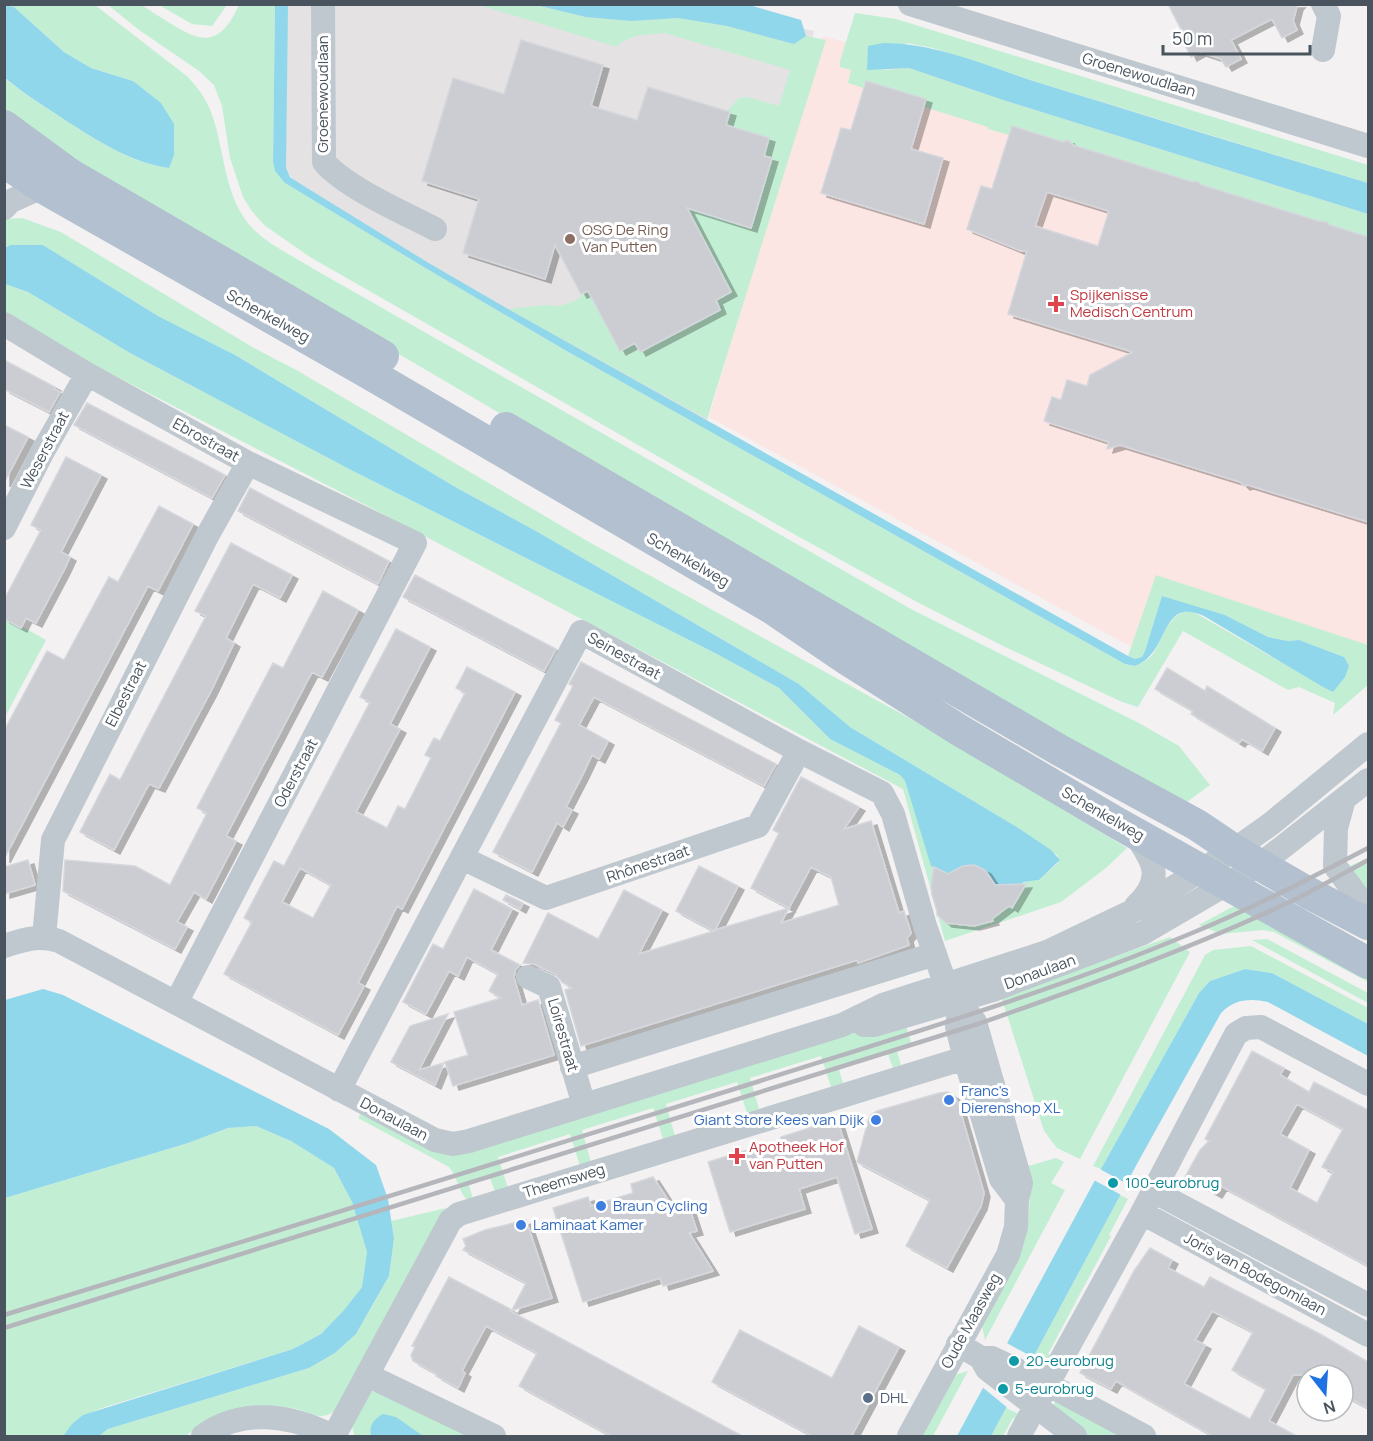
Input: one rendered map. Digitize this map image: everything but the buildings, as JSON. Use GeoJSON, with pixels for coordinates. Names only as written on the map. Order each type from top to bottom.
{"type":"FeatureCollection","features":[{"type":"Feature","properties":{"kind":"main road","name":"Schenkelweg"},"geometry":{"type":"LineString","coordinates":[[4,126],[76,178],[1061,751],[1197,825],[1307,892],[1368,924]]}},
{"type":"Feature","properties":{"kind":"main road","name":"Schenkelweg"},"geometry":{"type":"LineString","coordinates":[[4,162],[42,187],[365,371],[772,609],[959,730],[1132,831],[1368,963]]}},
{"type":"Feature","properties":{"kind":"street","name":"Groenewoudlaan"},"geometry":{"type":"LineString","coordinates":[[323,4],[324,162],[330,170],[374,198],[435,229]]}},
{"type":"Feature","properties":{"kind":"street","name":"Groenewoudlaan"},"geometry":{"type":"LineString","coordinates":[[910,4],[1368,146]]}},
{"type":"Feature","properties":{"kind":"street"},"geometry":{"type":"LineString","coordinates":[[1323,4],[1329,16],[1323,50]]}},
{"type":"Feature","properties":{"kind":"street"},"geometry":{"type":"LineString","coordinates":[[4,208],[11,201],[42,187]]}},
{"type":"Feature","properties":{"kind":"street","name":"Ebrostraat"},"geometry":{"type":"LineString","coordinates":[[4,324],[87,374],[248,463],[415,543]]}},
{"type":"Feature","properties":{"kind":"street","name":"Weserstraat"},"geometry":{"type":"LineString","coordinates":[[4,528],[42,453],[87,374]]}},
{"type":"Feature","properties":{"kind":"street","name":"Elbestraat"},"geometry":{"type":"LineString","coordinates":[[44,937],[53,840],[195,559],[248,463]]}},
{"type":"Feature","properties":{"kind":"street","name":"Oderstraat"},"geometry":{"type":"LineString","coordinates":[[177,1003],[415,543]]}},
{"type":"Feature","properties":{"kind":"street","name":"Seinestraat"},"geometry":{"type":"LineString","coordinates":[[339,1090],[581,632],[799,751],[882,793],[893,814],[935,954],[952,993]]}},
{"type":"Feature","properties":{"kind":"street"},"geometry":{"type":"LineString","coordinates":[[1247,857],[1272,823],[1368,744]]}},
{"type":"Feature","properties":{"kind":"street","name":"Rhônestraat"},"geometry":{"type":"LineString","coordinates":[[462,858],[546,898],[758,826],[799,751]]}},
{"type":"Feature","properties":{"kind":"street"},"geometry":{"type":"LineString","coordinates":[[1213,877],[1344,799],[1368,780]]}},
{"type":"Feature","properties":{"kind":"street"},"geometry":{"type":"LineString","coordinates":[[1344,799],[1336,828],[1335,866],[1368,910]]}},
{"type":"Feature","properties":{"kind":"street","name":"Donaulaan"},"geometry":{"type":"LineString","coordinates":[[1130,912],[1148,892],[1155,870],[1147,852],[1132,831]]}},
{"type":"Feature","properties":{"kind":"street","name":"Donaulaan"},"geometry":{"type":"LineString","coordinates":[[44,937],[59,941],[435,1140],[453,1144],[842,1025],[874,1025],[952,993],[1045,971],[1143,933],[1213,877]]}},
{"type":"Feature","properties":{"kind":"street","name":"Donaulaan"},"geometry":{"type":"LineString","coordinates":[[952,993],[962,991],[974,976],[1047,952],[1145,905],[1213,877]]}},
{"type":"Feature","properties":{"kind":"street"},"geometry":{"type":"LineString","coordinates":[[4,946],[29,938],[44,937]]}},
{"type":"Feature","properties":{"kind":"street"},"geometry":{"type":"LineString","coordinates":[[572,1067],[935,954]]}},
{"type":"Feature","properties":{"kind":"street","name":"Loirestraat"},"geometry":{"type":"LineString","coordinates":[[528,977],[549,987],[584,1105]]}},
{"type":"Feature","properties":{"kind":"street","name":"Oude Maasweg"},"geometry":{"type":"LineString","coordinates":[[909,1437],[1008,1254],[1016,1227],[1017,1200],[1001,1179],[974,1057],[957,1027],[952,993]]}},
{"type":"Feature","properties":{"kind":"street"},"geometry":{"type":"LineString","coordinates":[[1019,1437],[1033,1390],[1142,1213],[1236,1034],[1246,1028],[1261,1027],[1368,1084]]}},
{"type":"Feature","properties":{"kind":"street","name":"Theemsweg"},"geometry":{"type":"LineString","coordinates":[[333,1437],[450,1221],[459,1214],[974,1057]]}},
{"type":"Feature","properties":{"kind":"street","name":"Joris van Bodegomlaan"},"geometry":{"type":"LineString","coordinates":[[1153,1191],[1368,1305]]}},
{"type":"Feature","properties":{"kind":"street","name":"Joris van Bodegomlaan"},"geometry":{"type":"LineString","coordinates":[[1142,1213],[1368,1335]]}},
{"type":"Feature","properties":{"kind":"street"},"geometry":{"type":"LineString","coordinates":[[958,1344],[1033,1390],[1144,1437]]}},
{"type":"Feature","properties":{"kind":"street"},"geometry":{"type":"LineString","coordinates":[[367,1375],[494,1437]]}},
{"type":"Feature","properties":{"kind":"street"},"geometry":{"type":"LineString","coordinates":[[1033,1390],[1074,1437]]}},
{"type":"Feature","properties":{"kind":"street"},"geometry":{"type":"LineString","coordinates":[[203,1437],[211,1431],[246,1418],[276,1417],[309,1424],[333,1437]]}},
{"type":"Feature","properties":{"kind":"shaded area","name":"OSG De Ring Van Putten"},"geometry":{"type":"Polygon","coordinates":[[[280,5],[687,5],[814,31],[706,424],[467,294],[299,185],[282,167],[280,5]]]}},
{"type":"Feature","properties":{"kind":"shaded area","name":"Spijkenisse Medisch Centrum"},"geometry":{"type":"Polygon","coordinates":[[[823,36],[1368,190],[1368,666],[1160,587],[1137,650],[709,417],[823,36]]]}},
{"type":"Feature","properties":{"kind":"green space"},"geometry":{"type":"Polygon","coordinates":[[[227,4],[212,26],[192,24],[159,5],[227,4]]]}},
{"type":"Feature","properties":{"kind":"green space"},"geometry":{"type":"Polygon","coordinates":[[[7,5],[95,5],[188,77],[205,99],[214,120],[236,203],[249,225],[274,246],[911,609],[1139,723],[1179,746],[1210,785],[1176,810],[121,191],[5,114],[4,78],[65,120],[115,150],[141,161],[169,168],[133,81],[91,68],[64,52],[14,7],[7,5]]]}},
{"type":"Feature","properties":{"kind":"green space"},"geometry":{"type":"Polygon","coordinates":[[[108,5],[141,5],[183,31],[204,38],[222,31],[239,5],[275,5],[273,161],[285,183],[563,349],[1125,664],[1135,666],[1152,655],[1172,620],[1177,615],[1192,611],[1333,692],[1344,657],[1299,640],[1288,641],[1268,637],[1225,615],[1162,597],[1142,657],[1135,659],[1128,656],[1156,575],[1368,645],[1368,685],[1333,715],[1335,703],[1299,687],[1288,690],[1183,631],[1138,707],[1122,702],[1003,646],[917,602],[783,528],[310,257],[264,225],[243,197],[230,158],[222,106],[214,85],[199,71],[139,30],[108,5]]]}},
{"type":"Feature","properties":{"kind":"green space"},"geometry":{"type":"Polygon","coordinates":[[[479,5],[536,5],[586,17],[631,21],[678,18],[727,26],[794,44],[806,36],[826,40],[707,419],[508,309],[545,305],[559,306],[575,301],[591,289],[678,198],[705,190],[728,110],[739,98],[748,97],[779,106],[790,70],[664,33],[635,36],[620,43],[617,47],[479,5]]]}},
{"type":"Feature","properties":{"kind":"green space"},"geometry":{"type":"Polygon","coordinates":[[[855,13],[896,19],[1368,165],[1368,183],[933,48],[907,43],[883,70],[909,68],[1003,100],[1368,214],[1368,237],[1065,141],[1012,126],[1009,135],[848,83],[851,70],[840,67],[840,61],[855,13]]]}},
{"type":"Feature","properties":{"kind":"green space"},"geometry":{"type":"Polygon","coordinates":[[[22,218],[61,232],[254,348],[298,371],[589,542],[940,735],[1127,848],[1106,868],[1061,902],[945,941],[903,789],[381,513],[5,319],[5,284],[28,292],[130,353],[351,470],[715,653],[779,688],[830,739],[900,775],[905,781],[932,866],[955,871],[967,865],[978,866],[987,873],[993,885],[1039,880],[1058,863],[1058,856],[1020,829],[850,727],[799,684],[536,531],[457,488],[235,355],[158,316],[43,245],[10,245],[5,248],[5,219],[22,218]]]}},
{"type":"Feature","properties":{"kind":"green space"},"geometry":{"type":"Polygon","coordinates":[[[5,617],[46,640],[5,717],[5,617]]]}},
{"type":"Feature","properties":{"kind":"green space"},"geometry":{"type":"Polygon","coordinates":[[[1364,860],[1368,865],[1368,897],[1347,867],[1364,860]]]}},
{"type":"Feature","properties":{"kind":"green space"},"geometry":{"type":"Polygon","coordinates":[[[1232,907],[1242,907],[1368,973],[1368,982],[1274,932],[1263,930],[1221,934],[1199,925],[1232,907]]]}},
{"type":"Feature","properties":{"kind":"green space"},"geometry":{"type":"Polygon","coordinates":[[[1170,937],[1190,952],[1080,1159],[1057,1148],[1044,1131],[1001,996],[1170,937]]]}},
{"type":"Feature","properties":{"kind":"green space"},"geometry":{"type":"Polygon","coordinates":[[[1267,939],[1368,993],[1368,1003],[1252,940],[1267,939]]]}},
{"type":"Feature","properties":{"kind":"green space"},"geometry":{"type":"Polygon","coordinates":[[[1251,946],[1368,1008],[1368,1024],[1272,973],[1245,969],[1210,981],[1199,993],[1101,1169],[1093,1166],[1205,955],[1213,950],[1251,946]]]}},
{"type":"Feature","properties":{"kind":"green space"},"geometry":{"type":"Polygon","coordinates":[[[905,1022],[912,1046],[897,1051],[901,1065],[893,1068],[888,1054],[839,1069],[843,1083],[831,1087],[821,1056],[750,1078],[759,1109],[747,1113],[737,1082],[666,1104],[675,1136],[663,1139],[653,1108],[582,1130],[591,1162],[580,1166],[570,1134],[498,1157],[508,1188],[495,1192],[490,1178],[469,1185],[473,1199],[468,1200],[449,1167],[358,1118],[361,1113],[435,1151],[830,1038],[905,1022]]]}},
{"type":"Feature","properties":{"kind":"green space"},"geometry":{"type":"Polygon","coordinates":[[[256,1126],[291,1141],[334,1168],[352,1202],[367,1252],[362,1287],[344,1310],[321,1334],[293,1349],[102,1408],[80,1419],[63,1436],[5,1436],[5,1198],[188,1143],[228,1128],[256,1126]]]}},
{"type":"Feature","properties":{"kind":"green space"},"geometry":{"type":"Polygon","coordinates":[[[1056,1158],[1064,1162],[1051,1183],[1065,1190],[985,1340],[982,1326],[1028,1221],[1030,1196],[1025,1167],[1056,1158]]]}},
{"type":"Feature","properties":{"kind":"green space"},"geometry":{"type":"Polygon","coordinates":[[[1120,1195],[1128,1199],[1109,1235],[1111,1236],[1048,1354],[1054,1357],[1048,1366],[1033,1358],[1120,1195]]]}},
{"type":"Feature","properties":{"kind":"green space"},"geometry":{"type":"Polygon","coordinates":[[[446,1208],[346,1401],[330,1414],[318,1416],[287,1407],[263,1408],[248,1410],[206,1423],[186,1436],[99,1436],[108,1429],[309,1368],[335,1353],[356,1334],[389,1276],[394,1239],[391,1221],[446,1208]]]}},
{"type":"Feature","properties":{"kind":"green space"},"geometry":{"type":"Polygon","coordinates":[[[968,1371],[933,1436],[920,1436],[955,1375],[968,1371]]]}},
{"type":"Feature","properties":{"kind":"green space"},"geometry":{"type":"Polygon","coordinates":[[[380,1389],[476,1436],[355,1436],[353,1419],[358,1408],[368,1393],[380,1389]]]}},
{"type":"Feature","properties":{"kind":"green space"},"geometry":{"type":"Polygon","coordinates":[[[1056,1400],[1128,1436],[1083,1436],[1053,1406],[1056,1400]]]}},
{"type":"Feature","properties":{"kind":"green space"},"geometry":{"type":"Polygon","coordinates":[[[1006,1408],[1019,1414],[1020,1421],[1013,1418],[1003,1436],[991,1436],[1006,1408]]]}},
{"type":"Feature","properties":{"kind":"water"},"geometry":{"type":"Polygon","coordinates":[[[4,5],[14,7],[64,52],[91,68],[133,81],[161,103],[174,124],[174,155],[169,168],[127,156],[102,143],[34,100],[5,78],[4,5]]]}},
{"type":"Feature","properties":{"kind":"water"},"geometry":{"type":"Polygon","coordinates":[[[275,5],[288,5],[286,168],[290,177],[299,183],[508,309],[1128,656],[1135,659],[1142,657],[1162,596],[1225,615],[1268,637],[1288,641],[1299,640],[1344,657],[1349,666],[1345,677],[1333,692],[1204,616],[1190,612],[1179,614],[1172,620],[1155,650],[1146,659],[1135,666],[1125,664],[563,349],[285,183],[275,171],[273,161],[275,5]]]}},
{"type":"Feature","properties":{"kind":"water"},"geometry":{"type":"Polygon","coordinates":[[[536,5],[749,5],[801,20],[806,36],[794,44],[727,26],[678,18],[631,21],[586,17],[536,5]]]}},
{"type":"Feature","properties":{"kind":"water"},"geometry":{"type":"Polygon","coordinates":[[[883,43],[925,47],[946,52],[1046,85],[1368,183],[1368,214],[1003,100],[909,68],[867,70],[868,46],[883,43]]]}},
{"type":"Feature","properties":{"kind":"water"},"geometry":{"type":"Polygon","coordinates":[[[10,245],[43,245],[158,316],[235,355],[457,488],[536,531],[799,684],[850,727],[1020,829],[1051,850],[1060,860],[1039,880],[1022,884],[993,885],[987,872],[975,866],[962,867],[951,876],[931,866],[905,781],[900,775],[830,739],[779,688],[715,653],[351,470],[130,353],[28,292],[5,284],[5,248],[10,245]]]}},
{"type":"Feature","properties":{"kind":"water"},"geometry":{"type":"Polygon","coordinates":[[[1245,969],[1272,973],[1368,1024],[1368,1056],[1268,1002],[1243,1001],[1226,1008],[1221,1013],[1138,1162],[991,1436],[957,1436],[1199,993],[1210,981],[1245,969]]]}},
{"type":"Feature","properties":{"kind":"water"},"geometry":{"type":"Polygon","coordinates":[[[43,989],[63,995],[329,1129],[376,1165],[388,1199],[394,1239],[389,1276],[356,1334],[335,1353],[309,1368],[108,1429],[99,1436],[63,1436],[83,1415],[293,1349],[321,1334],[362,1287],[367,1252],[352,1202],[334,1168],[291,1141],[256,1126],[228,1128],[188,1143],[5,1198],[5,1000],[43,989]]]}},
{"type":"Feature","properties":{"kind":"water"},"geometry":{"type":"Polygon","coordinates":[[[383,1414],[396,1417],[423,1436],[371,1436],[372,1423],[383,1414]]]}},
{"type":"Feature","properties":{"kind":"pier","name":"100-eurobrug"},"geometry":{"type":"Polygon","coordinates":[[[1098,1168],[1129,1185],[1123,1196],[1092,1179],[1098,1168]]]}},
{"type":"Feature","properties":{"kind":"pier"},"geometry":{"type":"Polygon","coordinates":[[[1005,1342],[1036,1359],[1009,1409],[981,1386],[1005,1342]]]}},
{"type":"Feature","properties":{"kind":"railway"},"geometry":{"type":"LineString","coordinates":[[4,1315],[571,1140],[1032,994],[1086,975],[1215,923],[1368,848]]}},
{"type":"Feature","properties":{"kind":"railway"},"geometry":{"type":"LineString","coordinates":[[4,1328],[978,1024],[1215,935],[1292,901],[1368,860]]}},
{"type":"Feature","properties":{"kind":"place","name":"OSG De Ring Van Putten"},"geometry":{"type":"Point","coordinates":[570,239]}},
{"type":"Feature","properties":{"kind":"place","name":"Spijkenisse Medisch Centrum"},"geometry":{"type":"Point","coordinates":[1056,304]}},
{"type":"Feature","properties":{"kind":"place","name":"Franc's Dierenshop XL"},"geometry":{"type":"Point","coordinates":[949,1100]}},
{"type":"Feature","properties":{"kind":"place","name":"Giant Store Kees van Dijk"},"geometry":{"type":"Point","coordinates":[876,1120]}},
{"type":"Feature","properties":{"kind":"place","name":"Apotheek Hof van Putten"},"geometry":{"type":"Point","coordinates":[737,1156]}},
{"type":"Feature","properties":{"kind":"place","name":"100-eurobrug"},"geometry":{"type":"Point","coordinates":[1113,1183]}},
{"type":"Feature","properties":{"kind":"place","name":"Braun Cycling"},"geometry":{"type":"Point","coordinates":[601,1206]}},
{"type":"Feature","properties":{"kind":"place","name":"Laminaat Kamer"},"geometry":{"type":"Point","coordinates":[521,1225]}},
{"type":"Feature","properties":{"kind":"place","name":"20-eurobrug"},"geometry":{"type":"Point","coordinates":[1014,1361]}},
{"type":"Feature","properties":{"kind":"place","name":"5-eurobrug"},"geometry":{"type":"Point","coordinates":[1003,1389]}},
{"type":"Feature","properties":{"kind":"place","name":"DHL"},"geometry":{"type":"Point","coordinates":[868,1398]}}]}
